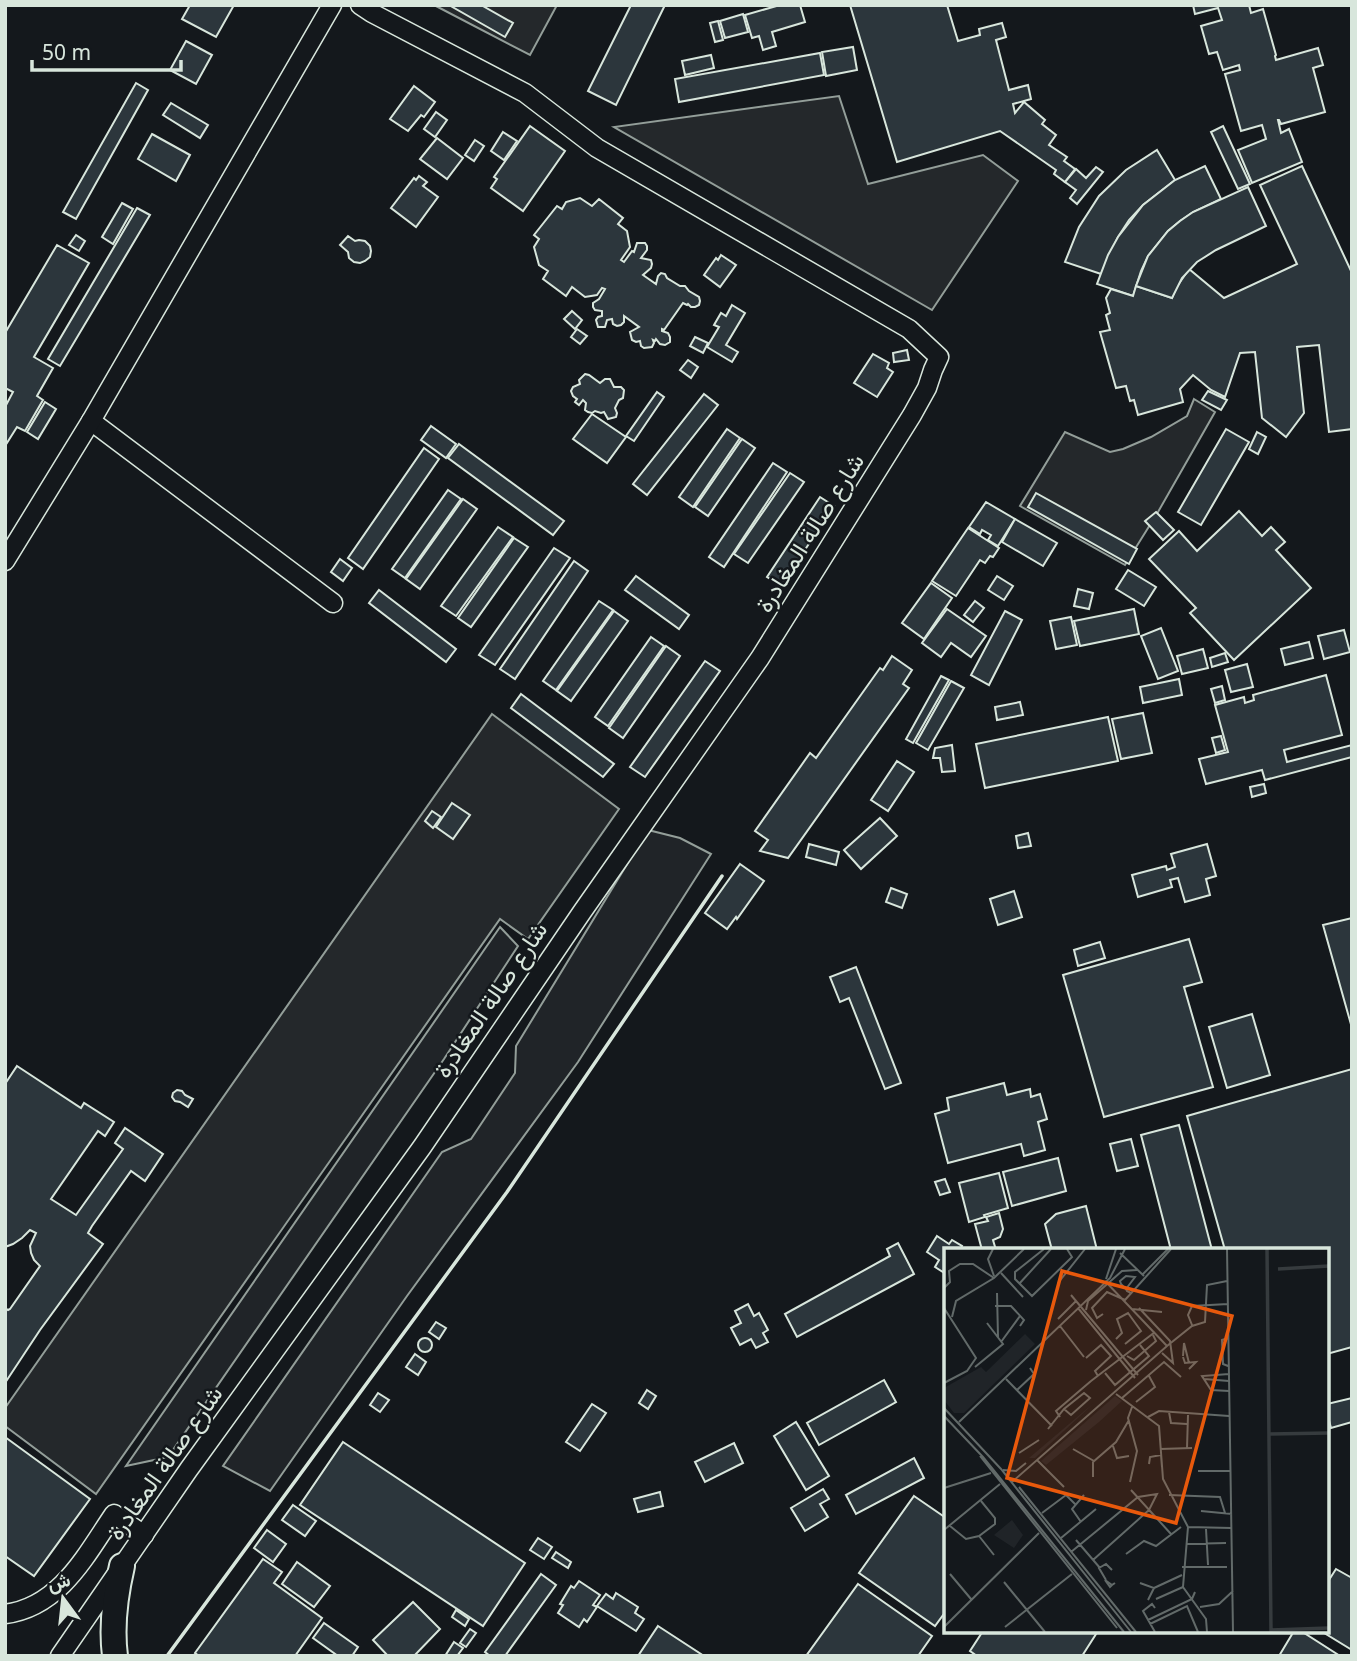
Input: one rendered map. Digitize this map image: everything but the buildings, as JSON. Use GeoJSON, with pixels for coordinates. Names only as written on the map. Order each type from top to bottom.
{"type":"FeatureCollection","features":[{"type":"Feature","properties":{"kind":"street"},"geometry":{"type":"LineString","coordinates":[[5,561],[91,421],[332,5]]}},
{"type":"Feature","properties":{"kind":"street","name":"شارع صالة المغادرة"},"geometry":{"type":"LineString","coordinates":[[60,1656],[197,1458],[422,1147],[589,901],[760,658],[912,415],[927,388],[939,357],[909,329],[597,148],[525,93],[360,5]]}},
{"type":"Feature","properties":{"kind":"street"},"geometry":{"type":"LineString","coordinates":[[91,421],[333,603]]}},
{"type":"Feature","properties":{"kind":"street"},"geometry":{"type":"LineString","coordinates":[[5,1614],[34,1605],[54,1592],[71,1576],[114,1514],[144,1535]]}},
{"type":"Feature","properties":{"kind":"street"},"geometry":{"type":"LineString","coordinates":[[115,1656],[113,1618],[122,1566]]}},
{"type":"Feature","properties":{"kind":"shaded area"},"geometry":{"type":"Polygon","coordinates":[[[434,5],[557,5],[530,55],[434,5]]]}},
{"type":"Feature","properties":{"kind":"shaded area"},"geometry":{"type":"Polygon","coordinates":[[[839,96],[868,184],[983,155],[1018,181],[932,310],[614,127],[839,96]]]}},
{"type":"Feature","properties":{"kind":"shaded area"},"geometry":{"type":"Polygon","coordinates":[[[1194,399],[1215,412],[1125,565],[1020,506],[1065,432],[1110,452],[1123,449],[1151,437],[1187,416],[1194,399]]]}},
{"type":"Feature","properties":{"kind":"shaded area"},"geometry":{"type":"Polygon","coordinates":[[[492,714],[619,809],[528,939],[500,919],[96,1494],[5,1426],[5,1408],[492,714]]]}},
{"type":"Feature","properties":{"kind":"shaded area"},"geometry":{"type":"Polygon","coordinates":[[[648,830],[680,838],[711,854],[578,1062],[407,1296],[270,1491],[223,1466],[442,1152],[471,1139],[515,1073],[516,1046],[648,830]]]}},
{"type":"Feature","properties":{"kind":"shaded area"},"geometry":{"type":"Polygon","coordinates":[[[500,927],[518,946],[444,1059],[168,1457],[126,1466],[500,927]]]}},
{"type":"Feature","properties":{"kind":"wall"},"geometry":{"type":"LineString","coordinates":[[167,1656],[507,1192],[722,876]]}}]}
